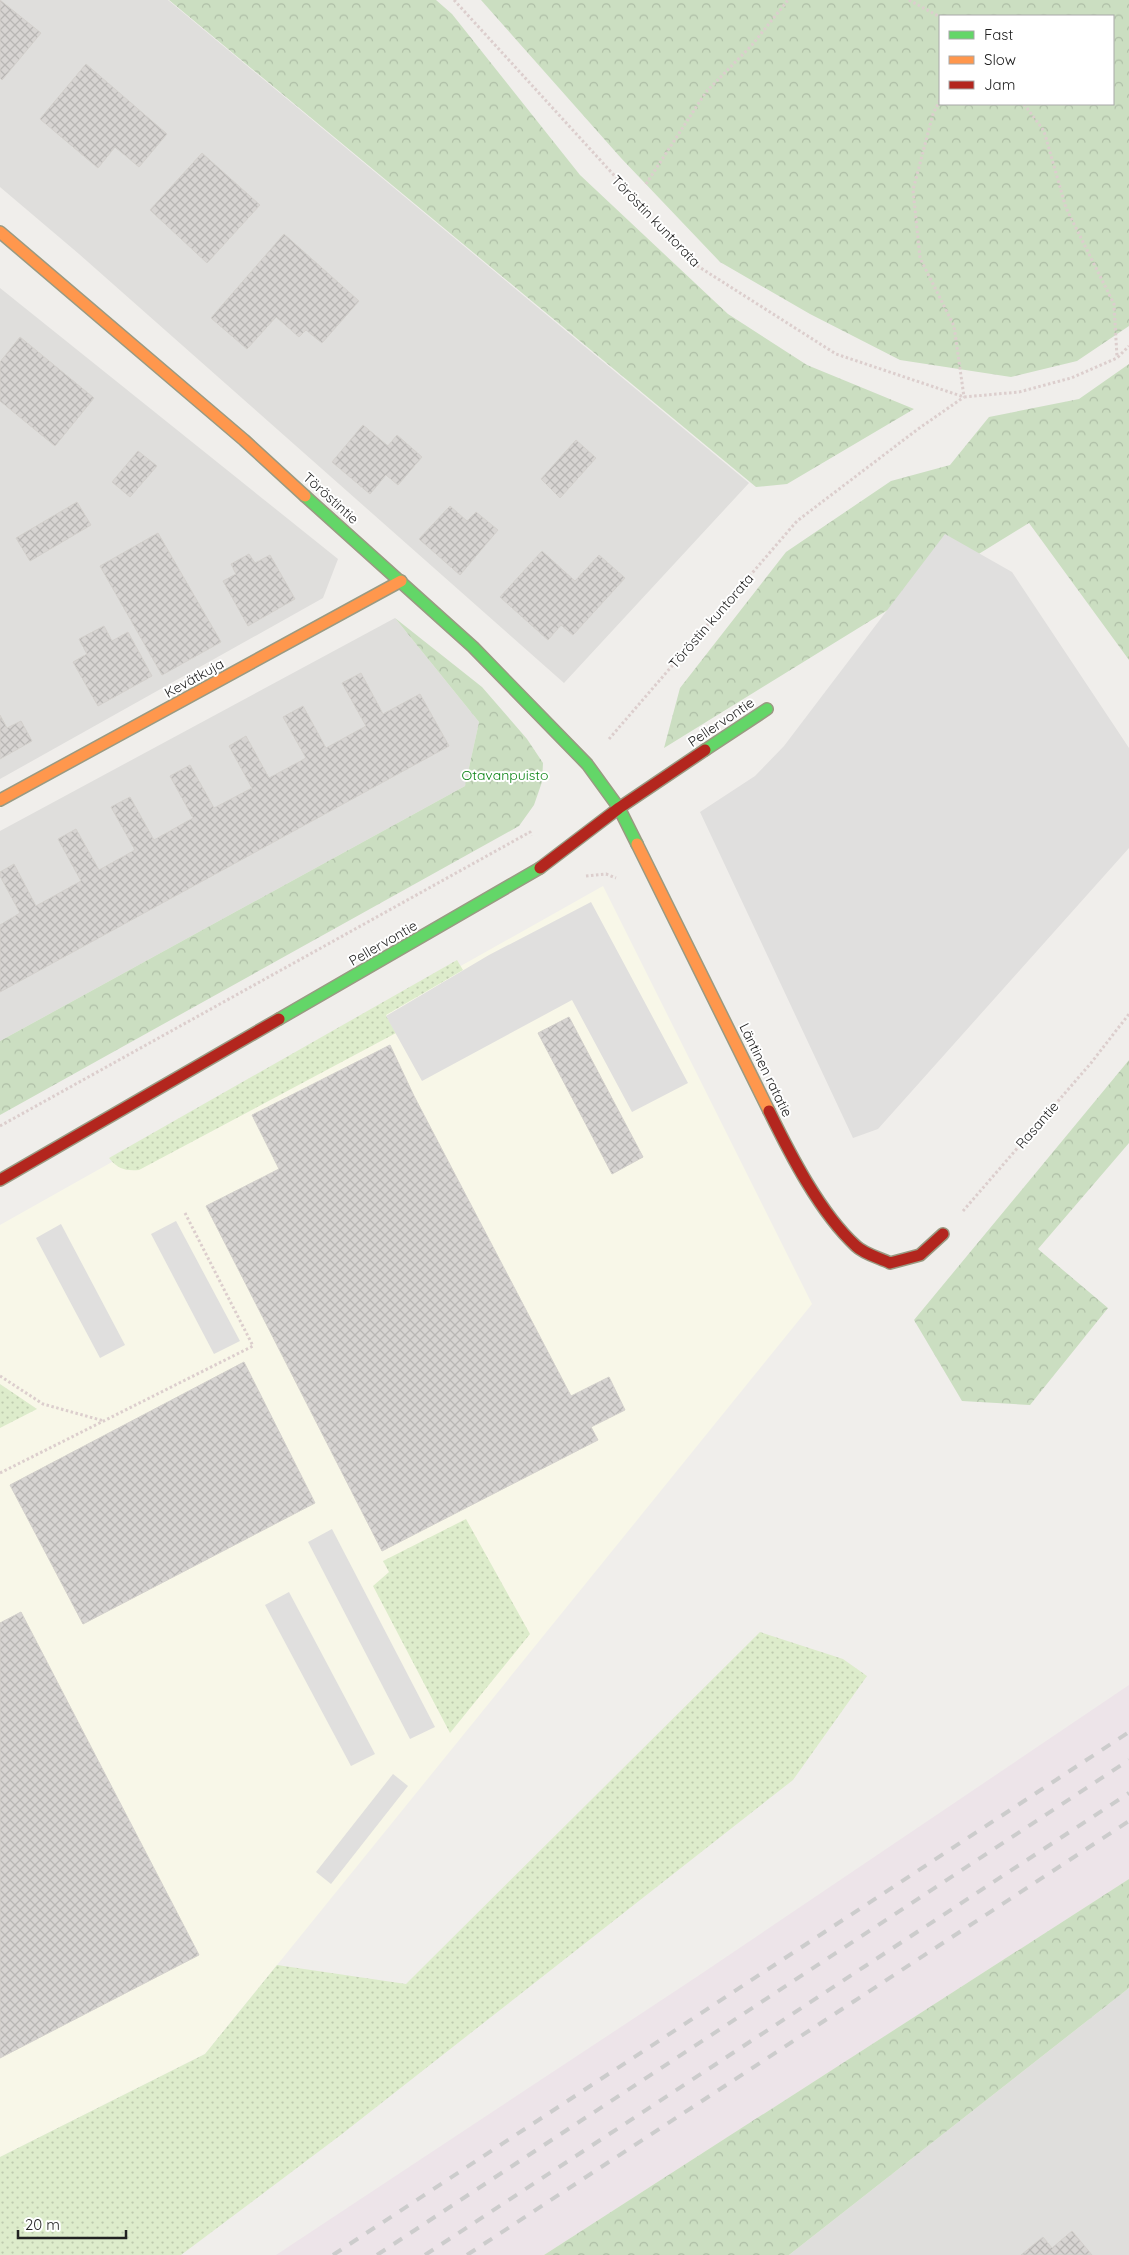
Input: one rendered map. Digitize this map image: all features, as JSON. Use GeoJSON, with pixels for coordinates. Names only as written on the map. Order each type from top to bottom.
{"type":"FeatureCollection","features":[{"type":"Feature","properties":{"kind":"street","name":"Töröstintie"},"geometry":{"type":"LineString","coordinates":[[0,232],[244,440],[473,647],[587,764],[619,808]]}},
{"type":"Feature","properties":{"kind":"street","name":"Kevätkuja"},"geometry":{"type":"LineString","coordinates":[[0,800],[402,581]]}},
{"type":"Feature","properties":{"kind":"street","name":"Pellervontie"},"geometry":{"type":"LineString","coordinates":[[0,1180],[547,864],[619,808],[767,709]]}},
{"type":"Feature","properties":{"kind":"street","name":"Läntinen ratatie"},"geometry":{"type":"LineString","coordinates":[[619,808],[788,1150],[830,1216],[856,1247],[890,1263],[920,1255],[943,1234]]}},
{"type":"Feature","properties":{"kind":"path","name":"Töröstin kuntorata"},"geometry":{"type":"LineString","coordinates":[[454,0],[567,126],[696,265],[836,354],[964,397],[1020,392],[1071,378],[1117,358],[1129,346]]}},
{"type":"Feature","properties":{"kind":"path"},"geometry":{"type":"LineString","coordinates":[[646,184],[706,92],[752,46],[788,0]]}},
{"type":"Feature","properties":{"kind":"path"},"geometry":{"type":"LineString","coordinates":[[909,0],[939,16]]}},
{"type":"Feature","properties":{"kind":"path"},"geometry":{"type":"LineString","coordinates":[[939,102],[933,114],[913,190],[920,258],[954,326],[964,397]]}},
{"type":"Feature","properties":{"kind":"path"},"geometry":{"type":"LineString","coordinates":[[1025,105],[1044,131],[1066,208],[1114,304],[1117,358]]}},
{"type":"Feature","properties":{"kind":"path","name":"Töröstin kuntorata"},"geometry":{"type":"LineString","coordinates":[[587,764],[797,521],[918,429],[964,397]]}},
{"type":"Feature","properties":{"kind":"path"},"geometry":{"type":"LineString","coordinates":[[0,1126],[530,832],[534,840]]}},
{"type":"Feature","properties":{"kind":"path","name":"Rasantie"},"geometry":{"type":"LineString","coordinates":[[943,1234],[1091,1063],[1129,1014]]}},
{"type":"Feature","properties":{"kind":"path"},"geometry":{"type":"LineString","coordinates":[[0,1473],[253,1346],[185,1213]]}},
{"type":"Feature","properties":{"kind":"path"},"geometry":{"type":"LineString","coordinates":[[0,1376],[43,1404],[104,1421]]}},
{"type":"Feature","properties":{"kind":"shaded area"},"geometry":{"type":"Polygon","coordinates":[[[0,0],[168,0],[749,483],[564,683],[79,254],[0,187],[0,0]]]}},
{"type":"Feature","properties":{"kind":"shaded area"},"geometry":{"type":"Polygon","coordinates":[[[0,288],[338,559],[323,598],[0,779],[0,288]]]}},
{"type":"Feature","properties":{"kind":"shaded area"},"geometry":{"type":"Polygon","coordinates":[[[945,534],[1012,572],[1129,748],[1129,848],[878,1129],[853,1138],[700,812],[755,776],[784,746],[945,534]]]}},
{"type":"Feature","properties":{"kind":"shaded area"},"geometry":{"type":"Polygon","coordinates":[[[395,618],[479,722],[465,786],[0,1041],[0,831],[395,618]]]}},
{"type":"Feature","properties":{"kind":"shaded area"},"geometry":{"type":"Polygon","coordinates":[[[603,886],[812,1304],[205,2054],[0,2157],[0,1225],[603,886]]]}},
{"type":"Feature","properties":{"kind":"shaded area"},"geometry":{"type":"Polygon","coordinates":[[[591,902],[688,1083],[632,1112],[572,1000],[422,1081],[386,1016],[489,955],[591,902]]]}},
{"type":"Feature","properties":{"kind":"shaded area"},"geometry":{"type":"Polygon","coordinates":[[[176,1221],[240,1341],[214,1354],[151,1234],[176,1221]]]}},
{"type":"Feature","properties":{"kind":"shaded area"},"geometry":{"type":"Polygon","coordinates":[[[61,1224],[125,1345],[100,1358],[36,1238],[61,1224]]]}},
{"type":"Feature","properties":{"kind":"shaded area"},"geometry":{"type":"Polygon","coordinates":[[[332,1529],[435,1727],[410,1739],[308,1542],[332,1529]]]}},
{"type":"Feature","properties":{"kind":"shaded area"},"geometry":{"type":"Polygon","coordinates":[[[289,1592],[375,1754],[351,1766],[265,1605],[289,1592]]]}},
{"type":"Feature","properties":{"kind":"shaded area"},"geometry":{"type":"Polygon","coordinates":[[[1129,1685],[1129,1879],[544,2255],[276,2255],[698,1976],[1129,1685]]]}},
{"type":"Feature","properties":{"kind":"shaded area"},"geometry":{"type":"Polygon","coordinates":[[[393,1774],[408,1786],[331,1884],[316,1872],[393,1774]]]}},
{"type":"Feature","properties":{"kind":"shaded area"},"geometry":{"type":"Polygon","coordinates":[[[1129,1988],[1129,2255],[789,2255],[1129,1988]]]}},
{"type":"Feature","properties":{"kind":"green space"},"geometry":{"type":"Polygon","coordinates":[[[169,0],[436,0],[452,14],[580,175],[728,314],[807,365],[914,409],[787,484],[756,487],[169,0]]]}},
{"type":"Feature","properties":{"kind":"green space"},"geometry":{"type":"Polygon","coordinates":[[[481,0],[1129,0],[1129,326],[1077,361],[1011,377],[900,360],[810,314],[720,262],[621,158],[481,0]]]}},
{"type":"Feature","properties":{"kind":"green space"},"geometry":{"type":"Polygon","coordinates":[[[1129,364],[1129,660],[1029,523],[664,748],[680,688],[786,552],[891,481],[950,465],[989,417],[1079,399],[1129,364]]]}},
{"type":"Feature","properties":{"kind":"green space","name":"Otavanpuisto"},"geometry":{"type":"Polygon","coordinates":[[[395,618],[482,687],[527,739],[543,763],[542,782],[534,805],[519,826],[0,1115],[0,1041],[465,786],[479,722],[395,618]]]}},
{"type":"Feature","properties":{"kind":"green space"},"geometry":{"type":"Polygon","coordinates":[[[457,960],[463,970],[386,1015],[396,1033],[139,1170],[122,1168],[109,1158],[457,960]]]}},
{"type":"Feature","properties":{"kind":"green space"},"geometry":{"type":"Polygon","coordinates":[[[1129,1060],[1129,1143],[1038,1249],[1108,1308],[1030,1405],[962,1401],[914,1320],[1129,1060]]]}},
{"type":"Feature","properties":{"kind":"green space"},"geometry":{"type":"Polygon","coordinates":[[[0,1384],[37,1409],[0,1428],[0,1384]]]}},
{"type":"Feature","properties":{"kind":"green space"},"geometry":{"type":"Polygon","coordinates":[[[466,1519],[530,1634],[450,1733],[373,1586],[389,1572],[383,1561],[466,1519]]]}},
{"type":"Feature","properties":{"kind":"green space"},"geometry":{"type":"Polygon","coordinates":[[[760,1632],[843,1659],[867,1676],[793,1780],[342,2134],[181,2255],[0,2255],[0,2157],[205,2054],[277,1965],[406,1984],[760,1632]]]}},
{"type":"Feature","properties":{"kind":"green space"},"geometry":{"type":"Polygon","coordinates":[[[1129,1879],[1129,1988],[789,2255],[544,2255],[1129,1879]]]}},
{"type":"Feature","properties":{"kind":"building"},"geometry":{"type":"Polygon","coordinates":[[[0,0],[41,33],[2,80],[0,78],[0,0]]]}},
{"type":"Feature","properties":{"kind":"building"},"geometry":{"type":"Polygon","coordinates":[[[86,64],[167,134],[139,167],[115,147],[98,168],[40,119],[86,64]]]}},
{"type":"Feature","properties":{"kind":"building"},"geometry":{"type":"Polygon","coordinates":[[[202,153],[260,205],[207,263],[150,210],[202,153]]]}},
{"type":"Feature","properties":{"kind":"building"},"geometry":{"type":"Polygon","coordinates":[[[284,234],[359,301],[322,343],[306,330],[299,337],[276,317],[247,349],[211,318],[284,234]]]}},
{"type":"Feature","properties":{"kind":"building"},"geometry":{"type":"Polygon","coordinates":[[[20,337],[94,398],[55,446],[0,401],[0,362],[20,337]]]}},
{"type":"Feature","properties":{"kind":"building"},"geometry":{"type":"Polygon","coordinates":[[[363,425],[388,446],[397,435],[422,457],[398,485],[386,475],[370,494],[332,462],[363,425]]]}},
{"type":"Feature","properties":{"kind":"building"},"geometry":{"type":"Polygon","coordinates":[[[576,440],[596,458],[560,498],[541,479],[576,440]]]}},
{"type":"Feature","properties":{"kind":"building"},"geometry":{"type":"Polygon","coordinates":[[[138,451],[157,466],[130,497],[112,482],[138,451]]]}},
{"type":"Feature","properties":{"kind":"building"},"geometry":{"type":"Polygon","coordinates":[[[77,502],[91,525],[30,561],[16,538],[77,502]]]}},
{"type":"Feature","properties":{"kind":"building"},"geometry":{"type":"Polygon","coordinates":[[[450,506],[467,521],[476,512],[498,530],[460,575],[419,539],[450,506]]]}},
{"type":"Feature","properties":{"kind":"building"},"geometry":{"type":"Polygon","coordinates":[[[158,533],[221,642],[162,675],[100,566],[158,533]]]}},
{"type":"Feature","properties":{"kind":"building"},"geometry":{"type":"Polygon","coordinates":[[[542,551],[575,581],[599,555],[625,578],[573,635],[561,625],[548,640],[500,597],[542,551]]]}},
{"type":"Feature","properties":{"kind":"building"},"geometry":{"type":"Polygon","coordinates":[[[249,554],[255,563],[270,555],[295,599],[248,626],[223,581],[236,574],[231,564],[249,554]]]}},
{"type":"Feature","properties":{"kind":"building"},"geometry":{"type":"Polygon","coordinates":[[[104,626],[112,641],[128,632],[152,676],[98,706],[73,662],[87,654],[79,639],[104,626]]]}},
{"type":"Feature","properties":{"kind":"building"},"geometry":{"type":"Polygon","coordinates":[[[361,673],[383,714],[420,694],[449,746],[0,992],[0,925],[20,913],[0,876],[0,872],[14,864],[36,906],[81,881],[58,839],[76,829],[99,870],[135,850],[111,807],[130,797],[154,840],[193,818],[170,776],[190,765],[214,808],[252,788],[229,746],[246,736],[269,778],[306,758],[283,717],[303,706],[326,748],[366,726],[342,683],[361,673]]]}},
{"type":"Feature","properties":{"kind":"building"},"geometry":{"type":"Polygon","coordinates":[[[0,715],[7,728],[21,721],[32,741],[0,759],[0,715]]]}},
{"type":"Feature","properties":{"kind":"building"},"geometry":{"type":"Polygon","coordinates":[[[569,1017],[643,1157],[612,1174],[538,1033],[569,1017]]]}},
{"type":"Feature","properties":{"kind":"building"},"geometry":{"type":"Polygon","coordinates":[[[390,1045],[414,1096],[571,1396],[609,1377],[625,1410],[591,1427],[598,1440],[382,1551],[206,1206],[279,1169],[252,1115],[390,1045]]]}},
{"type":"Feature","properties":{"kind":"building"},"geometry":{"type":"Polygon","coordinates":[[[244,1362],[315,1503],[83,1624],[10,1485],[244,1362]]]}},
{"type":"Feature","properties":{"kind":"building"},"geometry":{"type":"Polygon","coordinates":[[[21,1612],[199,1955],[0,2058],[0,1623],[21,1612]]]}},
{"type":"Feature","properties":{"kind":"building"},"geometry":{"type":"Polygon","coordinates":[[[1072,2231],[1092,2255],[1021,2255],[1043,2237],[1052,2248],[1072,2231]]]}},
{"type":"Feature","properties":{"kind":"railway"},"geometry":{"type":"LineString","coordinates":[[333,2255],[1129,1732]]}},
{"type":"Feature","properties":{"kind":"railway"},"geometry":{"type":"LineString","coordinates":[[377,2255],[1129,1760]]}},
{"type":"Feature","properties":{"kind":"railway"},"geometry":{"type":"LineString","coordinates":[[425,2255],[1129,1793]]}},
{"type":"Feature","properties":{"kind":"railway"},"geometry":{"type":"LineString","coordinates":[[467,2255],[1129,1821]]}},
{"type":"Feature","properties":{"kind":"traffic: fast"},"geometry":{"type":"LineString","coordinates":[[305,496],[473,647],[587,764],[619,808],[637,844]]}},
{"type":"Feature","properties":{"kind":"traffic: fast"},"geometry":{"type":"LineString","coordinates":[[705,750],[767,709]]}},
{"type":"Feature","properties":{"kind":"traffic: fast"},"geometry":{"type":"LineString","coordinates":[[279,1019],[540,868]]}},
{"type":"Feature","properties":{"kind":"traffic: slow"},"geometry":{"type":"LineString","coordinates":[[0,232],[244,440],[305,496]]}},
{"type":"Feature","properties":{"kind":"traffic: slow"},"geometry":{"type":"LineString","coordinates":[[0,800],[401,581]]}},
{"type":"Feature","properties":{"kind":"traffic: slow"},"geometry":{"type":"LineString","coordinates":[[637,844],[769,1111]]}},
{"type":"Feature","properties":{"kind":"traffic: jam"},"geometry":{"type":"LineString","coordinates":[[540,868],[619,808],[705,750]]}},
{"type":"Feature","properties":{"kind":"traffic: jam"},"geometry":{"type":"LineString","coordinates":[[0,1180],[279,1019]]}},
{"type":"Feature","properties":{"kind":"traffic: jam"},"geometry":{"type":"LineString","coordinates":[[769,1111],[786,1146],[818,1200],[830,1217],[859,1249],[890,1263],[920,1255],[943,1234]]}}]}
